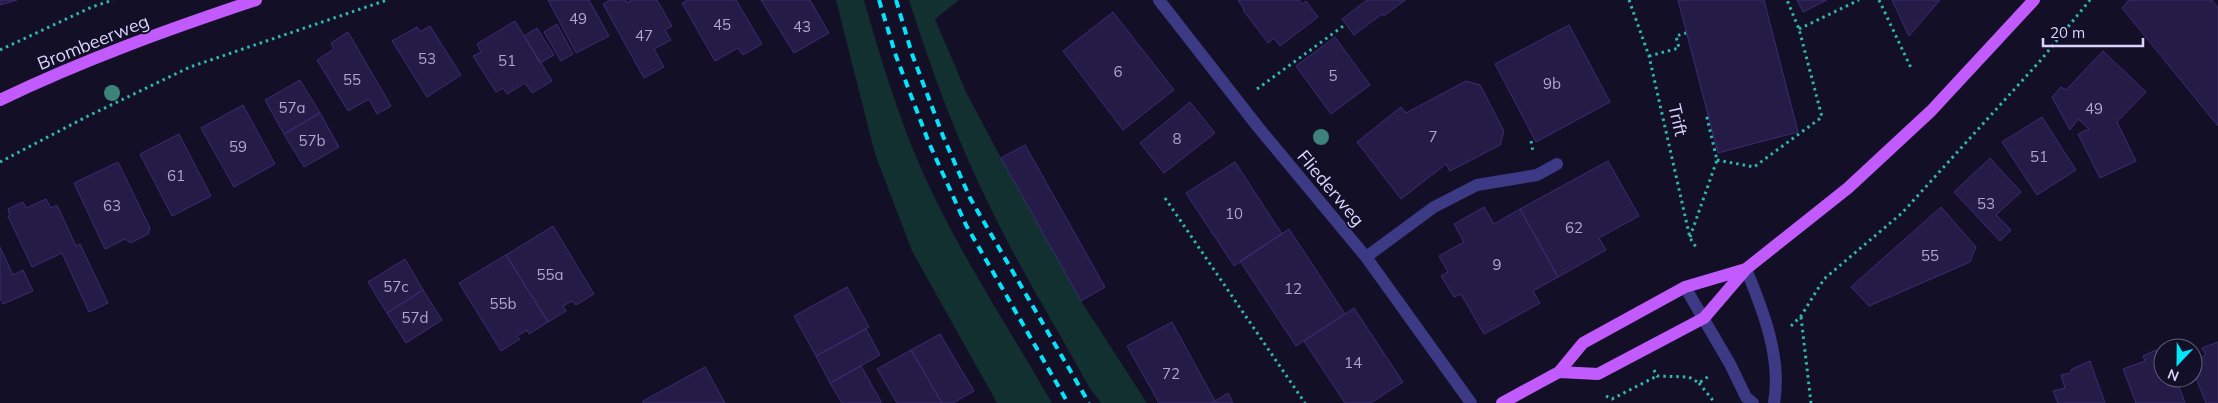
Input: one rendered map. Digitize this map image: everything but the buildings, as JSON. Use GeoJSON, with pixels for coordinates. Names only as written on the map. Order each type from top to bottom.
{"type":"FeatureCollection","features":[{"type":"Feature","properties":{"kind":"main road","name":"Brombeerweg"},"geometry":{"type":"LineString","coordinates":[[0,100],[46,78],[104,55],[256,0]]}},
{"type":"Feature","properties":{"kind":"main road"},"geometry":{"type":"LineString","coordinates":[[1559,372],[1598,374],[1704,318],[1746,269],[1848,188],[1931,111],[2034,0]]}},
{"type":"Feature","properties":{"kind":"main road"},"geometry":{"type":"LineString","coordinates":[[1502,403],[1559,372],[1583,343],[1685,287],[1746,269]]}},
{"type":"Feature","properties":{"kind":"street","name":"Fliederweg"},"geometry":{"type":"LineString","coordinates":[[1159,0],[1239,103],[1366,257],[1471,403]]}},
{"type":"Feature","properties":{"kind":"street"},"geometry":{"type":"LineString","coordinates":[[1366,257],[1434,207],[1476,185],[1537,175],[1557,164]]}},
{"type":"Feature","properties":{"kind":"street"},"geometry":{"type":"LineString","coordinates":[[1746,269],[1761,304],[1771,342],[1778,385],[1774,403]]}},
{"type":"Feature","properties":{"kind":"street"},"geometry":{"type":"LineString","coordinates":[[1685,287],[1746,396],[1753,403]]}},
{"type":"Feature","properties":{"kind":"path"},"geometry":{"type":"LineString","coordinates":[[0,50],[83,11],[113,0]]}},
{"type":"Feature","properties":{"kind":"path"},"geometry":{"type":"LineString","coordinates":[[0,162],[86,117],[190,67],[387,0]]}},
{"type":"Feature","properties":{"kind":"path","name":"Trift"},"geometry":{"type":"LineString","coordinates":[[1628,0],[1649,56],[1690,238],[1696,247]]}},
{"type":"Feature","properties":{"kind":"path"},"geometry":{"type":"LineString","coordinates":[[1717,160],[1754,167],[1822,117],[1799,29],[1786,0]]}},
{"type":"Feature","properties":{"kind":"path"},"geometry":{"type":"LineString","coordinates":[[1799,29],[1858,0]]}},
{"type":"Feature","properties":{"kind":"path"},"geometry":{"type":"LineString","coordinates":[[1879,0],[1911,68]]}},
{"type":"Feature","properties":{"kind":"path"},"geometry":{"type":"LineString","coordinates":[[1787,330],[1801,316],[1824,279],[1902,213],[2040,62],[2090,0]]}},
{"type":"Feature","properties":{"kind":"path"},"geometry":{"type":"LineString","coordinates":[[1239,103],[1346,24]]}},
{"type":"Feature","properties":{"kind":"path"},"geometry":{"type":"LineString","coordinates":[[1649,56],[1679,48],[1676,36],[1686,33]]}},
{"type":"Feature","properties":{"kind":"path"},"geometry":{"type":"LineString","coordinates":[[1690,238],[1717,160],[1707,118],[1709,119]]}},
{"type":"Feature","properties":{"kind":"path"},"geometry":{"type":"LineString","coordinates":[[1165,198],[1305,403]]}},
{"type":"Feature","properties":{"kind":"path"},"geometry":{"type":"LineString","coordinates":[[1801,316],[1811,403]]}},
{"type":"Feature","properties":{"kind":"path"},"geometry":{"type":"LineString","coordinates":[[1652,366],[1657,376],[1688,377],[1698,383],[1715,403]]}},
{"type":"Feature","properties":{"kind":"path"},"geometry":{"type":"LineString","coordinates":[[1698,383],[1713,374]]}},
{"type":"Feature","properties":{"kind":"green space"},"geometry":{"type":"Polygon","coordinates":[[[836,0],[864,0],[898,111],[926,180],[959,245],[1052,403],[997,403],[912,251],[875,154],[836,0]]]}},
{"type":"Feature","properties":{"kind":"green space"},"geometry":{"type":"Polygon","coordinates":[[[909,0],[959,0],[935,19],[967,94],[1081,301],[1147,403],[1101,403],[1089,387],[1015,256],[980,185],[946,107],[909,0]]]}},
{"type":"Feature","properties":{"kind":"railway"},"geometry":{"type":"LineString","coordinates":[[879,0],[896,56],[929,143],[966,225],[1068,403]]}},
{"type":"Feature","properties":{"kind":"railway"},"geometry":{"type":"LineString","coordinates":[[896,0],[912,54],[943,136],[970,198],[1089,403]]}}]}
